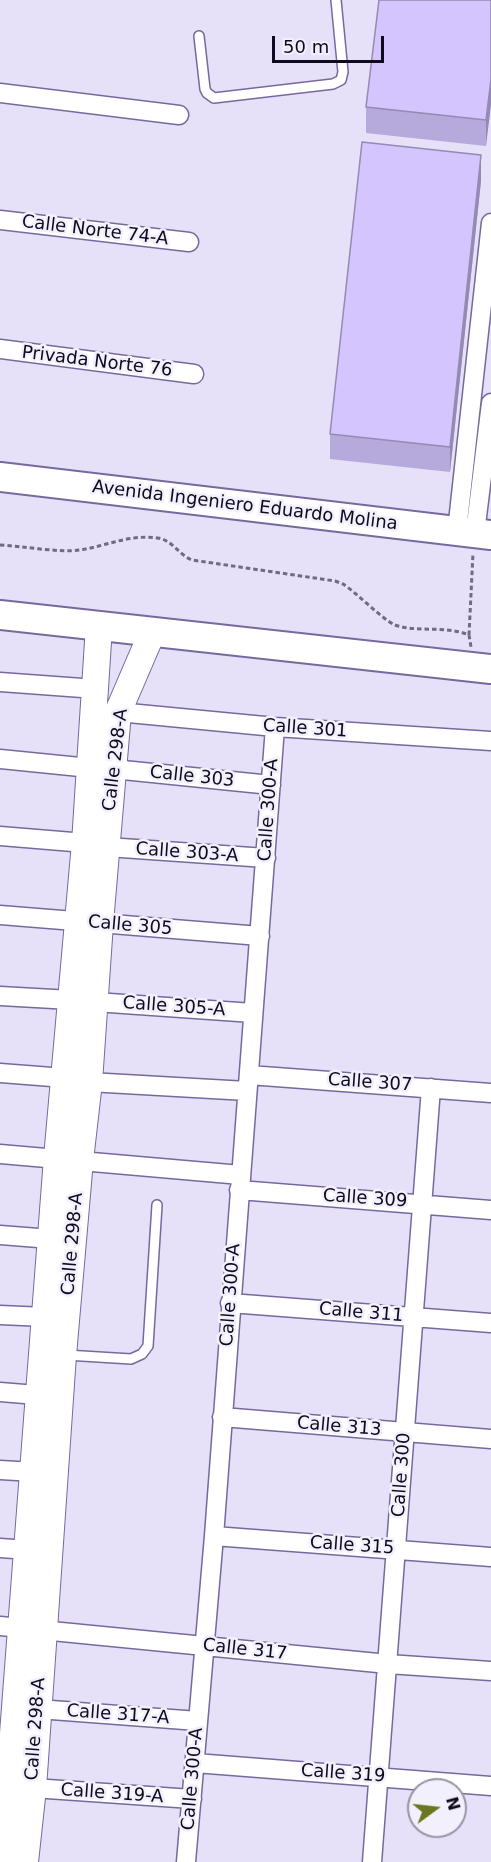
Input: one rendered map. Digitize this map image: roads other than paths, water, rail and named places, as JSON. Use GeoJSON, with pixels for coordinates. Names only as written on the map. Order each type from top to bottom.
{"type":"FeatureCollection","features":[{"type":"Feature","properties":{"kind":"main road","name":"Avenida Ingeniero Eduardo Molina"},"geometry":{"type":"LineString","coordinates":[[0,477],[474,533]]}},
{"type":"Feature","properties":{"kind":"main road"},"geometry":{"type":"LineString","coordinates":[[0,615],[480,668]]}},
{"type":"Feature","properties":{"kind":"street"},"geometry":{"type":"LineString","coordinates":[[0,93],[178,115]]}},
{"type":"Feature","properties":{"kind":"street","name":"Calle Norte 74-A"},"geometry":{"type":"LineString","coordinates":[[0,220],[189,242]]}},
{"type":"Feature","properties":{"kind":"street"},"geometry":{"type":"LineString","coordinates":[[474,533],[491,223]]}},
{"type":"Feature","properties":{"kind":"street","name":"Privada Norte 76"},"geometry":{"type":"LineString","coordinates":[[0,349],[194,374]]}},
{"type":"Feature","properties":{"kind":"street"},"geometry":{"type":"LineString","coordinates":[[474,533],[491,403]]}},
{"type":"Feature","properties":{"kind":"street","name":"Calle 298-A"},"geometry":{"type":"LineString","coordinates":[[2,1862],[14,1786],[21,1628],[34,1472],[50,1396],[63,1355],[69,1159],[101,769],[96,689],[99,626]]}},
{"type":"Feature","properties":{"kind":"street","name":"Calle 298-A"},"geometry":{"type":"LineString","coordinates":[[101,769],[118,712],[152,633]]}},
{"type":"Feature","properties":{"kind":"street"},"geometry":{"type":"LineString","coordinates":[[0,682],[96,689]]}},
{"type":"Feature","properties":{"kind":"street","name":"Calle 301"},"geometry":{"type":"LineString","coordinates":[[118,712],[275,727],[491,741]]}},
{"type":"Feature","properties":{"kind":"street","name":"Calle 300-A"},"geometry":{"type":"LineString","coordinates":[[186,1862],[214,1536],[275,727]]}},
{"type":"Feature","properties":{"kind":"street","name":"Calle 303"},"geometry":{"type":"LineString","coordinates":[[0,759],[271,785]]}},
{"type":"Feature","properties":{"kind":"street","name":"Calle 303-A"},"geometry":{"type":"LineString","coordinates":[[0,836],[266,858]]}},
{"type":"Feature","properties":{"kind":"street","name":"Calle 305"},"geometry":{"type":"LineString","coordinates":[[0,915],[260,936]]}},
{"type":"Feature","properties":{"kind":"street","name":"Calle 305-A"},"geometry":{"type":"LineString","coordinates":[[0,996],[253,1013]]}},
{"type":"Feature","properties":{"kind":"street","name":"Calle 307"},"geometry":{"type":"LineString","coordinates":[[0,1073],[77,1080],[431,1088],[491,1093]]}},
{"type":"Feature","properties":{"kind":"street","name":"Calle 300"},"geometry":{"type":"LineString","coordinates":[[372,1862],[431,1088]]}},
{"type":"Feature","properties":{"kind":"street","name":"Calle 309"},"geometry":{"type":"LineString","coordinates":[[0,1154],[69,1159],[240,1182],[491,1210]]}},
{"type":"Feature","properties":{"kind":"street","name":"Calle 298-A"},"geometry":{"type":"LineString","coordinates":[[21,1628],[50,1396],[45,1317],[51,1239],[69,1159]]}},
{"type":"Feature","properties":{"kind":"street"},"geometry":{"type":"LineString","coordinates":[[0,1235],[51,1239]]}},
{"type":"Feature","properties":{"kind":"street","name":"Calle 311"},"geometry":{"type":"LineString","coordinates":[[230,1303],[491,1323]]}},
{"type":"Feature","properties":{"kind":"street"},"geometry":{"type":"LineString","coordinates":[[0,1314],[45,1317]]}},
{"type":"Feature","properties":{"kind":"street"},"geometry":{"type":"LineString","coordinates":[[0,1392],[50,1396]]}},
{"type":"Feature","properties":{"kind":"street","name":"Calle 313"},"geometry":{"type":"LineString","coordinates":[[222,1417],[491,1439]]}},
{"type":"Feature","properties":{"kind":"street"},"geometry":{"type":"LineString","coordinates":[[0,1470],[34,1472]]}},
{"type":"Feature","properties":{"kind":"street","name":"Calle 315"},"geometry":{"type":"LineString","coordinates":[[214,1536],[491,1557]]}},
{"type":"Feature","properties":{"kind":"street"},"geometry":{"type":"LineString","coordinates":[[0,1548],[28,1550]]}},
{"type":"Feature","properties":{"kind":"street","name":"Calle 317"},"geometry":{"type":"LineString","coordinates":[[21,1628],[388,1665],[491,1671]]}},
{"type":"Feature","properties":{"kind":"street","name":"Calle 317-A"},"geometry":{"type":"LineString","coordinates":[[18,1708],[198,1721]]}},
{"type":"Feature","properties":{"kind":"street","name":"Calle 319"},"geometry":{"type":"LineString","coordinates":[[195,1763],[491,1786]]}},
{"type":"Feature","properties":{"kind":"street","name":"Calle 298-A"},"geometry":{"type":"LineString","coordinates":[[14,1786],[25,1862]]}},
{"type":"Feature","properties":{"kind":"street","name":"Calle 319-A"},"geometry":{"type":"LineString","coordinates":[[14,1786],[192,1799]]}},
{"type":"Feature","properties":{"kind":"lane"},"geometry":{"type":"LineString","coordinates":[[199,36],[205,89],[213,99],[333,84],[340,80],[343,72],[336,0]]}},
{"type":"Feature","properties":{"kind":"lane"},"geometry":{"type":"LineString","coordinates":[[63,1355],[130,1359],[142,1354],[148,1346],[157,1205]]}}]}
